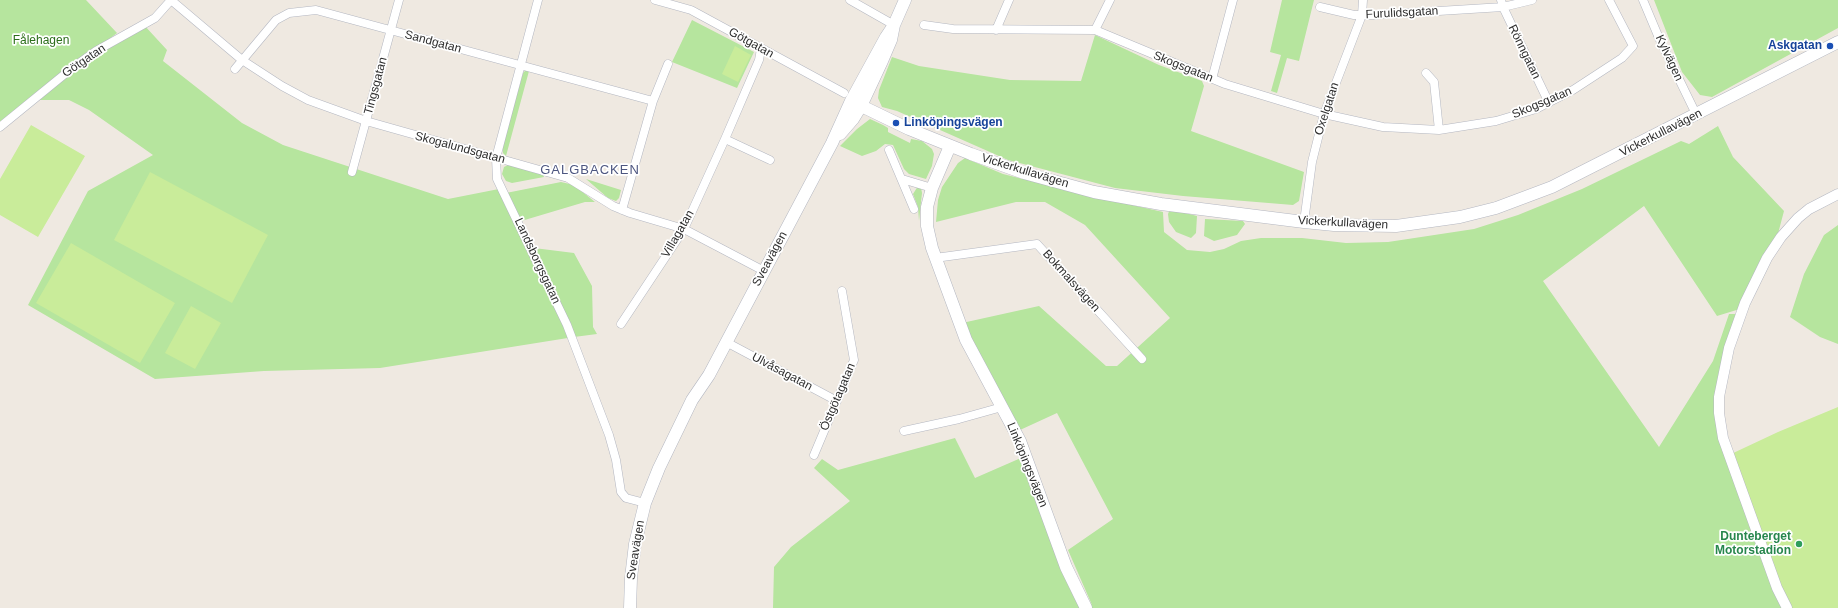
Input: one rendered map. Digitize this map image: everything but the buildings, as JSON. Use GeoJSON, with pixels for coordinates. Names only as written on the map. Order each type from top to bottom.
{"type":"FeatureCollection","features":[{"type":"Feature","properties":{"kind":"main road","name":"Sveavägen"},"geometry":{"type":"LineString","coordinates":[[630,608],[634,550],[645,503],[659,468],[696,392],[709,375],[832,143],[853,119],[852,100],[888,49],[894,25],[905,0]]}},
{"type":"Feature","properties":{"kind":"main road","name":"Vickerkullavägen"},"geometry":{"type":"LineString","coordinates":[[852,100],[909,129],[950,146],[1024,173],[1102,193],[1161,204],[1304,222],[1341,225],[1396,226],[1447,219],[1496,208],[1552,187],[1838,42]]}},
{"type":"Feature","properties":{"kind":"main road","name":"Linköpingsvägen"},"geometry":{"type":"LineString","coordinates":[[950,146],[932,188],[926,219],[928,236],[966,340],[1020,442],[1062,556],[1086,608]]}},
{"type":"Feature","properties":{"kind":"street","name":"Götgatan"},"geometry":{"type":"LineString","coordinates":[[0,127],[71,69],[96,52],[155,18],[171,0]]}},
{"type":"Feature","properties":{"kind":"street","name":"Skogalundsgatan"},"geometry":{"type":"LineString","coordinates":[[171,0],[242,60],[282,86],[308,100],[366,122],[568,178],[622,210],[684,229],[764,271]]}},
{"type":"Feature","properties":{"kind":"street","name":"Tingsgatan"},"geometry":{"type":"LineString","coordinates":[[352,172],[399,0]]}},
{"type":"Feature","properties":{"kind":"street","name":"Landsborgsgatan"},"geometry":{"type":"LineString","coordinates":[[538,0],[496,158],[497,179],[567,325],[609,435],[616,460],[621,492],[626,498],[645,503]]}},
{"type":"Feature","properties":{"kind":"street","name":"Götgatan"},"geometry":{"type":"LineString","coordinates":[[655,0],[691,10],[852,100]]}},
{"type":"Feature","properties":{"kind":"street"},"geometry":{"type":"LineString","coordinates":[[850,0],[894,25]]}},
{"type":"Feature","properties":{"kind":"street"},"geometry":{"type":"LineString","coordinates":[[996,30],[1009,0]]}},
{"type":"Feature","properties":{"kind":"street"},"geometry":{"type":"LineString","coordinates":[[1095,30],[1110,0]]}},
{"type":"Feature","properties":{"kind":"street"},"geometry":{"type":"LineString","coordinates":[[1212,78],[1233,0]]}},
{"type":"Feature","properties":{"kind":"street","name":"Oxelgatan"},"geometry":{"type":"LineString","coordinates":[[1304,222],[1312,162],[1324,114],[1362,15],[1363,0]]}},
{"type":"Feature","properties":{"kind":"street","name":"Furulidsgatan"},"geometry":{"type":"LineString","coordinates":[[1320,7],[1362,15],[1502,4],[1532,0]]}},
{"type":"Feature","properties":{"kind":"street","name":"Skogsgatan"},"geometry":{"type":"LineString","coordinates":[[924,25],[937,28],[996,30],[1095,30],[1212,78],[1324,114],[1383,127],[1440,130],[1496,121],[1549,103],[1592,79],[1622,58],[1632,48],[1632,44],[1609,0]]}},
{"type":"Feature","properties":{"kind":"street","name":"Kylvägen"},"geometry":{"type":"LineString","coordinates":[[1643,0],[1659,38],[1696,114]]}},
{"type":"Feature","properties":{"kind":"street","name":"Rönngatan"},"geometry":{"type":"LineString","coordinates":[[1502,4],[1549,103]]}},
{"type":"Feature","properties":{"kind":"street","name":"Sandgatan"},"geometry":{"type":"LineString","coordinates":[[235,69],[276,20],[289,13],[300,10],[316,10],[653,101]]}},
{"type":"Feature","properties":{"kind":"street","name":"Villagatan"},"geometry":{"type":"LineString","coordinates":[[621,324],[684,229],[759,60],[761,49]]}},
{"type":"Feature","properties":{"kind":"street"},"geometry":{"type":"LineString","coordinates":[[622,210],[653,101],[668,64]]}},
{"type":"Feature","properties":{"kind":"street"},"geometry":{"type":"LineString","coordinates":[[1426,73],[1434,82],[1440,130]]}},
{"type":"Feature","properties":{"kind":"street"},"geometry":{"type":"LineString","coordinates":[[725,139],[770,160]]}},
{"type":"Feature","properties":{"kind":"street"},"geometry":{"type":"LineString","coordinates":[[889,150],[914,209]]}},
{"type":"Feature","properties":{"kind":"street"},"geometry":{"type":"LineString","coordinates":[[902,179],[932,188]]}},
{"type":"Feature","properties":{"kind":"street"},"geometry":{"type":"LineString","coordinates":[[1787,608],[1777,588],[1723,438],[1719,413],[1719,397],[1729,348],[1746,303],[1767,258],[1781,237],[1798,218],[1815,206],[1838,194]]}},
{"type":"Feature","properties":{"kind":"street","name":"Bokmalsvägen"},"geometry":{"type":"LineString","coordinates":[[935,258],[1037,244],[1142,359]]}},
{"type":"Feature","properties":{"kind":"street","name":"Östgötagatan"},"geometry":{"type":"LineString","coordinates":[[814,455],[854,360],[842,291]]}},
{"type":"Feature","properties":{"kind":"street","name":"Ulvåsagatan"},"geometry":{"type":"LineString","coordinates":[[726,342],[837,401]]}},
{"type":"Feature","properties":{"kind":"street"},"geometry":{"type":"LineString","coordinates":[[904,431],[959,419],[1002,407]]}},
{"type":"Feature","properties":{"kind":"green space","name":"Fålehagen"},"geometry":{"type":"Polygon","coordinates":[[[0,0],[86,0],[117,33],[91,53],[144,25],[167,50],[163,61],[242,123],[283,145],[448,199],[504,188],[506,193],[561,182],[574,185],[595,202],[585,202],[518,222],[534,248],[574,253],[592,286],[593,327],[597,334],[380,368],[264,371],[155,379],[28,305],[88,191],[153,155],[89,110],[69,100],[37,100],[0,128],[0,0]]]}},
{"type":"Feature","properties":{"kind":"green space"},"geometry":{"type":"Polygon","coordinates":[[[1282,0],[1314,0],[1299,61],[1287,58],[1277,93],[1271,91],[1281,55],[1270,52],[1282,0]]]}},
{"type":"Feature","properties":{"kind":"green space"},"geometry":{"type":"Polygon","coordinates":[[[1654,0],[1838,0],[1838,28],[1712,97],[1700,95],[1682,72],[1654,0]]]}},
{"type":"Feature","properties":{"kind":"green space"},"geometry":{"type":"Polygon","coordinates":[[[692,20],[754,52],[737,88],[672,62],[692,20]]]}},
{"type":"Feature","properties":{"kind":"green space"},"geometry":{"type":"Polygon","coordinates":[[[1095,35],[1159,65],[1202,81],[1204,86],[1191,131],[1304,172],[1299,201],[1293,205],[1183,196],[1115,188],[1008,160],[897,111],[882,107],[878,98],[879,90],[892,57],[919,66],[1010,80],[1081,81],[1095,35]]]}},
{"type":"Feature","properties":{"kind":"green space"},"geometry":{"type":"Polygon","coordinates":[[[735,46],[751,55],[738,82],[722,74],[735,46]]]}},
{"type":"Feature","properties":{"kind":"green space"},"geometry":{"type":"Polygon","coordinates":[[[525,71],[529,71],[506,156],[503,153],[503,146],[523,73],[525,71]]]}},
{"type":"Feature","properties":{"kind":"green space"},"geometry":{"type":"Polygon","coordinates":[[[870,119],[888,128],[888,132],[910,143],[911,139],[922,141],[932,149],[934,154],[932,166],[926,179],[909,174],[904,169],[893,145],[885,144],[876,151],[862,156],[840,146],[857,129],[870,119]]]}},
{"type":"Feature","properties":{"kind":"green space"},"geometry":{"type":"Polygon","coordinates":[[[31,125],[85,156],[38,237],[0,215],[0,179],[31,125]]]}},
{"type":"Feature","properties":{"kind":"green space"},"geometry":{"type":"Polygon","coordinates":[[[1718,126],[1733,157],[1784,211],[1775,245],[1743,308],[1717,316],[1644,206],[1543,281],[1659,447],[1713,361],[1729,314],[1742,314],[1721,384],[1723,434],[1788,608],[773,608],[774,567],[791,547],[850,501],[814,468],[822,459],[838,470],[955,438],[975,478],[1030,454],[1056,554],[1092,605],[1068,550],[1113,519],[1057,413],[1020,430],[962,323],[1039,306],[1106,366],[1117,366],[1170,318],[1085,225],[1045,202],[1016,202],[936,222],[938,200],[942,187],[958,163],[965,158],[1003,174],[1163,212],[1164,232],[1187,250],[1210,252],[1224,249],[1241,241],[1261,238],[1302,238],[1346,243],[1388,242],[1474,229],[1518,215],[1582,189],[1681,141],[1689,144],[1718,126]]]}},
{"type":"Feature","properties":{"kind":"green space"},"geometry":{"type":"Polygon","coordinates":[[[508,165],[543,174],[544,177],[512,183],[506,181],[502,174],[504,167],[508,165]]]}},
{"type":"Feature","properties":{"kind":"green space"},"geometry":{"type":"Polygon","coordinates":[[[150,172],[268,235],[232,303],[114,240],[150,172]]]}},
{"type":"Feature","properties":{"kind":"green space"},"geometry":{"type":"Polygon","coordinates":[[[586,179],[621,190],[619,198],[616,201],[608,198],[586,179]]]}},
{"type":"Feature","properties":{"kind":"green space"},"geometry":{"type":"Polygon","coordinates":[[[918,186],[921,188],[922,193],[919,221],[918,207],[913,194],[918,186]]]}},
{"type":"Feature","properties":{"kind":"green space"},"geometry":{"type":"Polygon","coordinates":[[[1170,209],[1197,216],[1196,233],[1191,238],[1176,232],[1169,222],[1168,214],[1170,209]]]}},
{"type":"Feature","properties":{"kind":"green space"},"geometry":{"type":"Polygon","coordinates":[[[1205,219],[1243,221],[1245,224],[1237,235],[1214,241],[1204,236],[1205,219]]]}},
{"type":"Feature","properties":{"kind":"green space"},"geometry":{"type":"Polygon","coordinates":[[[1838,225],[1838,344],[1820,337],[1790,317],[1804,274],[1824,235],[1838,225]]]}},
{"type":"Feature","properties":{"kind":"green space"},"geometry":{"type":"Polygon","coordinates":[[[71,243],[175,303],[140,363],[36,303],[71,243]]]}},
{"type":"Feature","properties":{"kind":"green space"},"geometry":{"type":"Polygon","coordinates":[[[191,306],[221,323],[195,369],[165,353],[191,306]]]}},
{"type":"Feature","properties":{"kind":"green space","name":"Dunteberget Motorstadion"},"geometry":{"type":"Polygon","coordinates":[[[1838,407],[1838,608],[1791,608],[1771,581],[1729,455],[1778,432],[1838,407]]]}},
{"type":"Feature","properties":{"kind":"place","name":"Askgatan"},"geometry":{"type":"Point","coordinates":[1830,46]}},
{"type":"Feature","properties":{"kind":"place","name":"Linköpingsvägen"},"geometry":{"type":"Point","coordinates":[896,123]}},
{"type":"Feature","properties":{"kind":"place","name":"Dunteberget Motorstadion"},"geometry":{"type":"Point","coordinates":[1799,544]}},
{"type":"Feature","properties":{"kind":"district","name":"GALGBACKEN"},"geometry":{"type":"Point","coordinates":[590,170]}}]}
